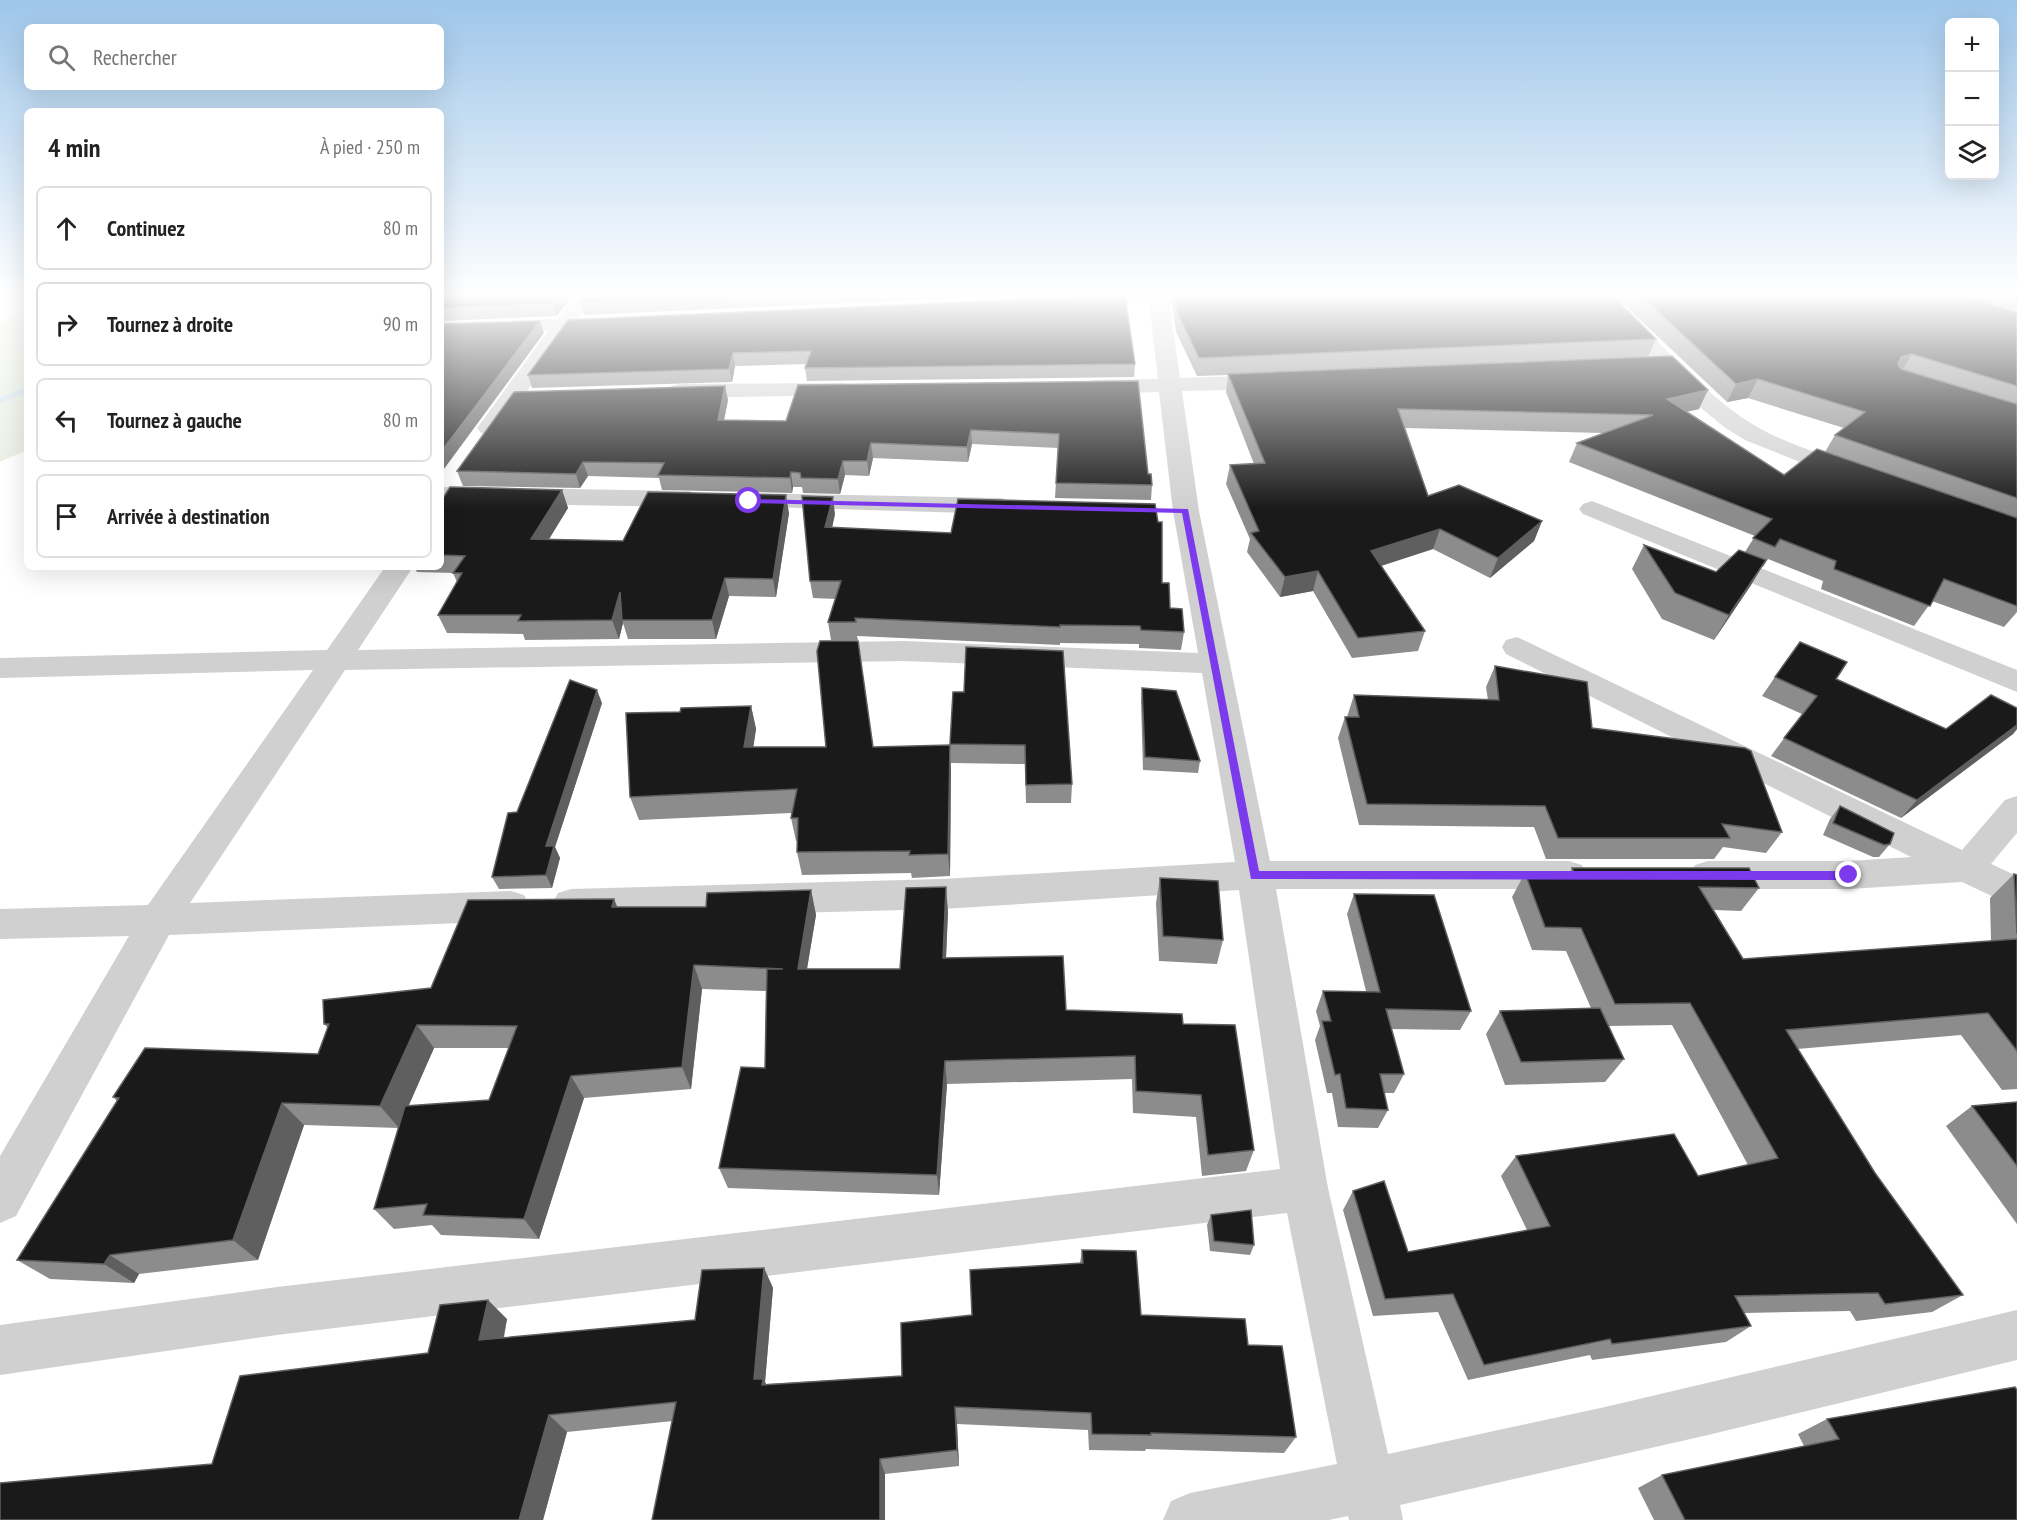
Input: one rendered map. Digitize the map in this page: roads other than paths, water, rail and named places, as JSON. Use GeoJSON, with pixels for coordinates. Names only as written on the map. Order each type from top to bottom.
{"type":"FeatureCollection","features":[{"type":"Feature","properties":{"kind":"street"},"geometry":{"type":"LineString","coordinates":[[476,447],[534,366]]}},
{"type":"Feature","properties":{"kind":"street"},"geometry":{"type":"LineString","coordinates":[[1169,366],[1174,510],[1215,664],[1255,876],[1305,1188],[1372,1504]]}},
{"type":"Feature","properties":{"kind":"street"},"geometry":{"type":"LineString","coordinates":[[1673,366],[1709,403],[1753,435],[1871,481]]}},
{"type":"Feature","properties":{"kind":"street"},"geometry":{"type":"LineString","coordinates":[[1076,387],[1290,381]]}},
{"type":"Feature","properties":{"kind":"street"},"geometry":{"type":"LineString","coordinates":[[654,392],[863,389]]}},
{"type":"Feature","properties":{"kind":"street"},"geometry":{"type":"LineString","coordinates":[[510,398],[534,397]]}},
{"type":"Feature","properties":{"kind":"street"},"geometry":{"type":"LineString","coordinates":[[446,489],[719,500],[1020,507]]}},
{"type":"Feature","properties":{"kind":"street"},"geometry":{"type":"LineString","coordinates":[[1592,509],[2017,682]]}},
{"type":"Feature","properties":{"kind":"street"},"geometry":{"type":"LineString","coordinates":[[0,1200],[158,920],[397,570]]}},
{"type":"Feature","properties":{"kind":"street"},"geometry":{"type":"LineString","coordinates":[[1517,647],[2017,893]]}},
{"type":"Feature","properties":{"kind":"street"},"geometry":{"type":"LineString","coordinates":[[0,668],[904,651],[1215,664]]}},
{"type":"Feature","properties":{"kind":"street"},"geometry":{"type":"LineString","coordinates":[[1671,875],[1849,875],[1967,868],[2017,809]]}},
{"type":"Feature","properties":{"kind":"street"},"geometry":{"type":"LineString","coordinates":[[0,924],[158,920],[405,909],[942,894],[1255,876],[1599,875]]}},
{"type":"Feature","properties":{"kind":"street"},"geometry":{"type":"LineString","coordinates":[[0,1350],[277,1311],[1305,1188]]}},
{"type":"Feature","properties":{"kind":"street"},"geometry":{"type":"LineString","coordinates":[[1190,1520],[1372,1504],[1696,1413],[2017,1335]]}},
{"type":"Feature","properties":{"kind":"waterway"},"geometry":{"type":"LineString","coordinates":[[0,400],[24,391]]}}]}
